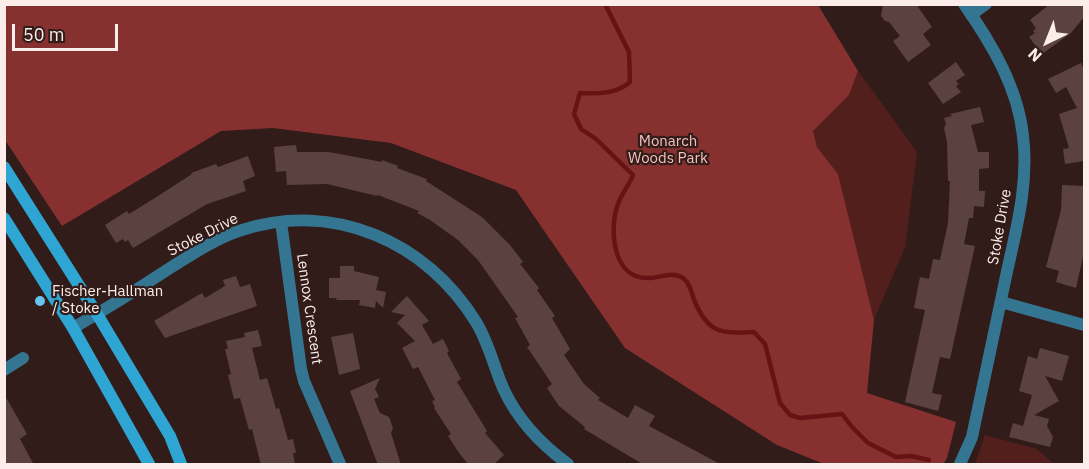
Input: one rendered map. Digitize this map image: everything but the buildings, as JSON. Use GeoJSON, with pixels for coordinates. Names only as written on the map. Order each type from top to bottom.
{"type":"FeatureCollection","features":[{"type":"Feature","properties":{"kind":"main road"},"geometry":{"type":"LineString","coordinates":[[4,167],[98,314],[170,436],[181,465]]}},
{"type":"Feature","properties":{"kind":"main road"},"geometry":{"type":"LineString","coordinates":[[4,218],[73,328],[149,465]]}},
{"type":"Feature","properties":{"kind":"street"},"geometry":{"type":"LineString","coordinates":[[968,10],[986,4]]}},
{"type":"Feature","properties":{"kind":"street","name":"Stoke Drive"},"geometry":{"type":"LineString","coordinates":[[960,465],[972,437],[1001,302],[1026,166],[1023,134],[1012,90],[998,57],[968,10]]}},
{"type":"Feature","properties":{"kind":"street","name":"Stoke Drive"},"geometry":{"type":"LineString","coordinates":[[73,328],[196,252],[241,230],[304,220],[345,224],[387,239],[421,260],[448,284],[478,326],[504,391],[517,413],[538,439],[568,465]]}},
{"type":"Feature","properties":{"kind":"street","name":"Lennox Crescent"},"geometry":{"type":"LineString","coordinates":[[281,222],[301,369],[339,465]]}},
{"type":"Feature","properties":{"kind":"street"},"geometry":{"type":"LineString","coordinates":[[1001,302],[1084,326]]}},
{"type":"Feature","properties":{"kind":"street"},"geometry":{"type":"LineString","coordinates":[[4,370],[23,358]]}},
{"type":"Feature","properties":{"kind":"shaded area"},"geometry":{"type":"Polygon","coordinates":[[[858,71],[917,152],[905,247],[874,320],[838,174],[817,147],[813,131],[849,95],[858,71]]]}},
{"type":"Feature","properties":{"kind":"shaded area"},"geometry":{"type":"Polygon","coordinates":[[[985,435],[1037,449],[1054,464],[975,464],[985,435]]]}},
{"type":"Feature","properties":{"kind":"green space","name":"Monarch Woods Park"},"geometry":{"type":"Polygon","coordinates":[[[4,5],[818,5],[858,71],[849,95],[813,131],[817,147],[838,174],[874,320],[867,393],[956,422],[947,458],[943,464],[824,464],[777,445],[625,348],[516,190],[391,143],[273,128],[221,131],[62,226],[5,140],[4,5]]]}},
{"type":"Feature","properties":{"kind":"waterway"},"geometry":{"type":"LineString","coordinates":[[605,4],[629,52],[630,82],[613,91],[580,93],[574,114],[581,129],[596,139],[633,175],[619,201],[614,226],[616,250],[626,270],[635,276],[647,278],[665,275],[683,278],[689,286],[700,313],[712,326],[725,332],[754,332],[765,344],[780,403],[790,415],[800,418],[842,414],[868,443],[896,457],[911,456],[929,460]]}},
{"type":"Feature","properties":{"kind":"place","name":"Fischer-Hallman / Stoke"},"geometry":{"type":"Point","coordinates":[40,301]}}]}
